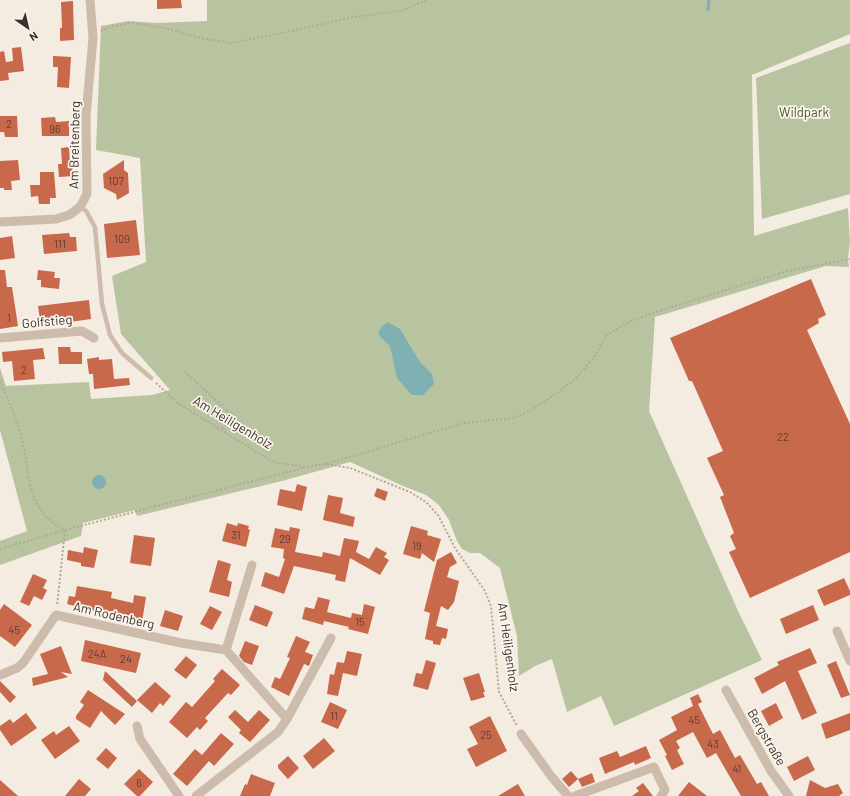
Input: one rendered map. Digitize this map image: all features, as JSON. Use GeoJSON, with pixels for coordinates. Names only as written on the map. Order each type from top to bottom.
{"type":"FeatureCollection","features":[{"type":"Feature","properties":{"kind":"street","name":"Am Breitenberg"},"geometry":{"type":"LineString","coordinates":[[0,222],[56,219],[69,215],[80,206],[87,194],[86,116],[93,38],[90,0]]}},
{"type":"Feature","properties":{"kind":"street","name":"Golfstieg"},"geometry":{"type":"LineString","coordinates":[[0,338],[82,331],[94,338]]}},
{"type":"Feature","properties":{"kind":"street"},"geometry":{"type":"LineString","coordinates":[[252,565],[226,650],[287,719]]}},
{"type":"Feature","properties":{"kind":"street","name":"Am Rodenberg"},"geometry":{"type":"LineString","coordinates":[[0,675],[17,668],[23,663],[56,615],[180,643],[226,650]]}},
{"type":"Feature","properties":{"kind":"street"},"geometry":{"type":"LineString","coordinates":[[837,631],[850,661]]}},
{"type":"Feature","properties":{"kind":"street"},"geometry":{"type":"LineString","coordinates":[[196,796],[278,732],[287,719],[331,638]]}},
{"type":"Feature","properties":{"kind":"street","name":"Bergstraße"},"geometry":{"type":"LineString","coordinates":[[726,690],[771,770],[789,796]]}},
{"type":"Feature","properties":{"kind":"street"},"geometry":{"type":"LineString","coordinates":[[137,726],[140,739],[179,796]]}},
{"type":"Feature","properties":{"kind":"street"},"geometry":{"type":"LineString","coordinates":[[521,734],[551,776],[568,796]]}},
{"type":"Feature","properties":{"kind":"street"},"geometry":{"type":"LineString","coordinates":[[575,796],[654,767],[665,790],[661,796]]}},
{"type":"Feature","properties":{"kind":"lane"},"geometry":{"type":"LineString","coordinates":[[80,206],[86,211],[95,227],[102,304],[110,335],[122,353],[151,378]]}},
{"type":"Feature","properties":{"kind":"path"},"geometry":{"type":"LineString","coordinates":[[99,31],[112,26],[133,23],[165,28],[205,39],[232,43],[353,17],[401,11],[426,0]]}},
{"type":"Feature","properties":{"kind":"path"},"geometry":{"type":"LineString","coordinates":[[326,464],[464,423],[513,418],[526,413],[573,381],[593,359],[607,335],[629,322],[656,312],[787,271],[850,259]]}},
{"type":"Feature","properties":{"kind":"path"},"geometry":{"type":"LineString","coordinates":[[185,372],[233,416],[221,430]]}},
{"type":"Feature","properties":{"kind":"path","name":"Am Heiligenholz"},"geometry":{"type":"LineString","coordinates":[[151,378],[179,404],[273,462],[305,467],[326,464],[350,468],[410,492],[426,502],[438,515],[455,548],[485,591],[491,606],[499,692],[521,734]]}},
{"type":"Feature","properties":{"kind":"path"},"geometry":{"type":"LineString","coordinates":[[0,381],[21,435],[29,484],[41,511],[58,527],[65,530]]}},
{"type":"Feature","properties":{"kind":"path"},"geometry":{"type":"LineString","coordinates":[[0,549],[65,530],[305,467]]}},
{"type":"Feature","properties":{"kind":"path"},"geometry":{"type":"LineString","coordinates":[[56,615],[65,530]]}},
{"type":"Feature","properties":{"kind":"green space"},"geometry":{"type":"Polygon","coordinates":[[[207,0],[850,0],[850,34],[752,75],[754,236],[848,208],[850,242],[848,258],[849,267],[826,266],[655,317],[649,411],[739,613],[762,660],[614,726],[601,696],[567,712],[552,659],[535,666],[519,676],[517,636],[500,568],[480,553],[470,553],[462,549],[457,541],[449,520],[439,505],[426,495],[350,462],[282,481],[137,516],[135,510],[83,523],[81,536],[0,565],[0,541],[27,531],[0,430],[0,368],[6,386],[89,382],[91,399],[152,395],[170,390],[121,334],[112,276],[146,262],[140,158],[96,150],[101,26],[128,21],[157,23],[207,21],[207,0]]]}},
{"type":"Feature","properties":{"kind":"green space","name":"Wildpark"},"geometry":{"type":"Polygon","coordinates":[[[850,43],[850,194],[762,219],[756,78],[850,43]]]}},
{"type":"Feature","properties":{"kind":"water"},"geometry":{"type":"Polygon","coordinates":[[[388,322],[400,329],[420,362],[432,374],[434,384],[423,395],[412,395],[397,378],[390,346],[378,333],[381,327],[388,322]]]}},
{"type":"Feature","properties":{"kind":"water"},"geometry":{"type":"Polygon","coordinates":[[[96,475],[102,475],[106,479],[106,485],[102,489],[96,489],[92,485],[92,479],[96,475]]]}},
{"type":"Feature","properties":{"kind":"building"},"geometry":{"type":"Polygon","coordinates":[[[157,0],[181,0],[182,8],[157,9],[157,0]]]}},
{"type":"Feature","properties":{"kind":"building"},"geometry":{"type":"Polygon","coordinates":[[[73,1],[74,40],[60,41],[60,28],[62,28],[61,2],[73,1]]]}},
{"type":"Feature","properties":{"kind":"building"},"geometry":{"type":"Polygon","coordinates":[[[21,47],[24,71],[8,73],[9,80],[0,81],[0,52],[4,51],[6,62],[13,61],[12,48],[21,47]]]}},
{"type":"Feature","properties":{"kind":"building"},"geometry":{"type":"Polygon","coordinates":[[[53,56],[71,57],[69,88],[57,87],[58,67],[53,67],[53,56]]]}},
{"type":"Feature","properties":{"kind":"building"},"geometry":{"type":"Polygon","coordinates":[[[0,116],[17,116],[18,137],[5,137],[4,132],[0,132],[0,116]]]}},
{"type":"Feature","properties":{"kind":"building"},"geometry":{"type":"Polygon","coordinates":[[[55,117],[56,122],[69,121],[69,136],[42,136],[41,118],[55,117]]]}},
{"type":"Feature","properties":{"kind":"building"},"geometry":{"type":"Polygon","coordinates":[[[69,147],[70,164],[72,163],[73,176],[59,177],[58,164],[62,164],[61,148],[69,147]]]}},
{"type":"Feature","properties":{"kind":"building"},"geometry":{"type":"Polygon","coordinates":[[[18,160],[20,180],[11,181],[12,190],[4,190],[4,188],[0,188],[0,161],[18,160]]]}},
{"type":"Feature","properties":{"kind":"building"},"geometry":{"type":"Polygon","coordinates":[[[124,160],[124,170],[128,173],[129,193],[117,200],[116,194],[104,188],[103,174],[124,160]]]}},
{"type":"Feature","properties":{"kind":"building"},"geometry":{"type":"Polygon","coordinates":[[[40,172],[54,172],[56,198],[50,198],[50,204],[39,204],[38,196],[31,197],[30,185],[40,185],[40,172]]]}},
{"type":"Feature","properties":{"kind":"building"},"geometry":{"type":"Polygon","coordinates":[[[136,220],[140,255],[107,258],[104,224],[136,220]]]}},
{"type":"Feature","properties":{"kind":"building"},"geometry":{"type":"Polygon","coordinates":[[[69,233],[70,237],[76,237],[77,251],[44,254],[42,235],[69,233]]]}},
{"type":"Feature","properties":{"kind":"building"},"geometry":{"type":"Polygon","coordinates":[[[12,236],[15,258],[0,260],[0,238],[12,236]]]}},
{"type":"Feature","properties":{"kind":"building"},"geometry":{"type":"Polygon","coordinates":[[[0,270],[5,270],[7,287],[12,287],[18,326],[0,329],[0,270]]]}},
{"type":"Feature","properties":{"kind":"building"},"geometry":{"type":"Polygon","coordinates":[[[38,270],[55,272],[54,278],[60,278],[59,289],[41,287],[41,280],[37,280],[38,270]]]}},
{"type":"Feature","properties":{"kind":"building"},"geometry":{"type":"Polygon","coordinates":[[[811,279],[826,315],[818,319],[819,323],[807,330],[850,424],[850,552],[750,598],[729,552],[736,549],[730,536],[734,533],[720,497],[724,495],[707,458],[723,451],[692,381],[689,381],[670,338],[811,279]]]}},
{"type":"Feature","properties":{"kind":"building"},"geometry":{"type":"Polygon","coordinates":[[[89,300],[91,319],[41,326],[38,306],[89,300]]]}},
{"type":"Feature","properties":{"kind":"building"},"geometry":{"type":"Polygon","coordinates":[[[58,347],[70,347],[71,352],[82,352],[82,364],[59,364],[58,347]]]}},
{"type":"Feature","properties":{"kind":"building"},"geometry":{"type":"Polygon","coordinates":[[[43,348],[45,359],[33,360],[35,379],[14,381],[12,361],[3,362],[2,352],[43,348]]]}},
{"type":"Feature","properties":{"kind":"building"},"geometry":{"type":"Polygon","coordinates":[[[99,357],[99,360],[112,359],[114,379],[129,378],[130,385],[94,389],[93,374],[89,374],[87,359],[99,357]]]}},
{"type":"Feature","properties":{"kind":"building"},"geometry":{"type":"Polygon","coordinates":[[[297,484],[307,487],[302,511],[277,505],[280,489],[295,492],[297,484]]]}},
{"type":"Feature","properties":{"kind":"building"},"geometry":{"type":"Polygon","coordinates":[[[377,488],[388,492],[385,501],[374,496],[377,488]]]}},
{"type":"Feature","properties":{"kind":"building"},"geometry":{"type":"Polygon","coordinates":[[[328,495],[343,498],[340,513],[355,517],[353,527],[323,520],[328,495]]]}},
{"type":"Feature","properties":{"kind":"building"},"geometry":{"type":"Polygon","coordinates":[[[227,523],[237,526],[238,523],[249,526],[248,529],[250,530],[246,547],[222,541],[227,523]]]}},
{"type":"Feature","properties":{"kind":"building"},"geometry":{"type":"Polygon","coordinates":[[[411,526],[428,531],[427,535],[441,539],[434,562],[422,553],[420,559],[403,554],[411,526]]]}},
{"type":"Feature","properties":{"kind":"building"},"geometry":{"type":"Polygon","coordinates":[[[290,527],[300,529],[295,552],[322,557],[323,552],[340,556],[344,538],[359,541],[356,552],[369,559],[376,547],[387,553],[384,557],[389,560],[380,575],[350,558],[345,582],[335,580],[336,575],[294,566],[284,594],[261,586],[265,572],[279,577],[285,559],[283,558],[284,549],[271,547],[275,528],[289,531],[290,527]]]}},
{"type":"Feature","properties":{"kind":"building"},"geometry":{"type":"Polygon","coordinates":[[[134,535],[155,538],[151,566],[130,563],[134,535]]]}},
{"type":"Feature","properties":{"kind":"building"},"geometry":{"type":"Polygon","coordinates":[[[84,547],[98,550],[94,568],[81,566],[81,563],[67,560],[68,550],[83,553],[84,547]]]}},
{"type":"Feature","properties":{"kind":"building"},"geometry":{"type":"Polygon","coordinates":[[[451,552],[457,563],[450,567],[447,577],[459,581],[454,602],[448,610],[441,606],[436,626],[448,629],[446,639],[442,638],[440,645],[433,644],[433,641],[425,639],[430,613],[424,611],[437,560],[451,552]]]}},
{"type":"Feature","properties":{"kind":"building"},"geometry":{"type":"Polygon","coordinates":[[[218,560],[231,564],[227,580],[232,582],[229,597],[209,592],[218,560]]]}},
{"type":"Feature","properties":{"kind":"building"},"geometry":{"type":"Polygon","coordinates":[[[33,574],[47,580],[43,588],[47,590],[42,600],[34,596],[29,606],[20,602],[33,574]]]}},
{"type":"Feature","properties":{"kind":"building"},"geometry":{"type":"Polygon","coordinates":[[[844,578],[850,591],[850,595],[824,606],[817,590],[844,578]]]}},
{"type":"Feature","properties":{"kind":"building"},"geometry":{"type":"Polygon","coordinates":[[[77,586],[112,592],[111,598],[133,603],[134,595],[146,597],[142,622],[131,621],[132,616],[108,611],[107,614],[67,604],[69,596],[75,597],[77,586]]]}},
{"type":"Feature","properties":{"kind":"building"},"geometry":{"type":"Polygon","coordinates":[[[318,597],[330,600],[327,612],[351,618],[352,613],[362,615],[364,604],[375,607],[368,634],[348,629],[349,627],[324,621],[323,625],[302,619],[305,607],[314,609],[318,597]]]}},
{"type":"Feature","properties":{"kind":"building"},"geometry":{"type":"Polygon","coordinates":[[[4,604],[32,625],[15,647],[0,636],[0,610],[4,604]]]}},
{"type":"Feature","properties":{"kind":"building"},"geometry":{"type":"Polygon","coordinates":[[[255,605],[273,612],[267,627],[249,620],[255,605]]]}},
{"type":"Feature","properties":{"kind":"building"},"geometry":{"type":"Polygon","coordinates":[[[813,605],[819,620],[786,634],[780,619],[813,605]]]}},
{"type":"Feature","properties":{"kind":"building"},"geometry":{"type":"Polygon","coordinates":[[[210,606],[222,612],[212,630],[200,624],[210,606]]]}},
{"type":"Feature","properties":{"kind":"building"},"geometry":{"type":"Polygon","coordinates":[[[165,610],[183,616],[178,631],[160,626],[165,610]]]}},
{"type":"Feature","properties":{"kind":"building"},"geometry":{"type":"Polygon","coordinates":[[[296,636],[310,642],[305,652],[313,655],[309,666],[304,664],[289,696],[271,687],[275,677],[280,679],[290,658],[287,657],[296,636]]]}},
{"type":"Feature","properties":{"kind":"building"},"geometry":{"type":"Polygon","coordinates":[[[85,640],[141,653],[136,673],[81,661],[85,640]]]}},
{"type":"Feature","properties":{"kind":"building"},"geometry":{"type":"Polygon","coordinates":[[[245,641],[259,646],[252,665],[244,662],[239,656],[245,641]]]}},
{"type":"Feature","properties":{"kind":"building"},"geometry":{"type":"Polygon","coordinates":[[[61,646],[72,674],[61,672],[68,677],[33,686],[32,678],[48,674],[40,654],[61,646]]]}},
{"type":"Feature","properties":{"kind":"building"},"geometry":{"type":"Polygon","coordinates":[[[810,648],[817,663],[798,671],[817,713],[802,720],[785,681],[762,694],[754,678],[779,665],[777,662],[810,648]]]}},
{"type":"Feature","properties":{"kind":"building"},"geometry":{"type":"Polygon","coordinates":[[[347,651],[362,654],[357,676],[343,673],[338,696],[327,694],[330,674],[334,675],[337,662],[344,663],[347,651]]]}},
{"type":"Feature","properties":{"kind":"building"},"geometry":{"type":"Polygon","coordinates":[[[186,656],[197,665],[186,679],[174,670],[186,656]]]}},
{"type":"Feature","properties":{"kind":"building"},"geometry":{"type":"Polygon","coordinates":[[[426,660],[436,663],[428,690],[413,686],[416,673],[422,674],[426,660]]]}},
{"type":"Feature","properties":{"kind":"building"},"geometry":{"type":"Polygon","coordinates":[[[836,661],[850,695],[841,698],[827,665],[836,661]]]}},
{"type":"Feature","properties":{"kind":"building"},"geometry":{"type":"Polygon","coordinates":[[[222,669],[240,685],[231,695],[228,693],[205,718],[208,721],[200,730],[197,727],[187,738],[169,722],[186,702],[192,707],[215,681],[213,679],[222,669]]]}},
{"type":"Feature","properties":{"kind":"building"},"geometry":{"type":"Polygon","coordinates":[[[105,671],[137,701],[132,707],[103,680],[105,671]]]}},
{"type":"Feature","properties":{"kind":"building"},"geometry":{"type":"Polygon","coordinates":[[[479,673],[485,692],[483,692],[485,697],[471,701],[463,678],[479,673]]]}},
{"type":"Feature","properties":{"kind":"building"},"geometry":{"type":"Polygon","coordinates":[[[0,681],[16,697],[10,703],[0,692],[0,681]]]}},
{"type":"Feature","properties":{"kind":"building"},"geometry":{"type":"Polygon","coordinates":[[[155,682],[171,696],[163,706],[160,703],[152,713],[137,700],[155,682]]]}},
{"type":"Feature","properties":{"kind":"building"},"geometry":{"type":"Polygon","coordinates":[[[88,690],[125,714],[115,725],[101,711],[90,728],[76,719],[76,716],[84,705],[80,702],[88,690]]]}},
{"type":"Feature","properties":{"kind":"building"},"geometry":{"type":"Polygon","coordinates":[[[698,694],[702,702],[698,704],[713,734],[720,730],[735,758],[740,755],[757,784],[761,782],[769,796],[741,796],[716,753],[707,758],[693,732],[676,741],[680,748],[677,750],[684,764],[672,770],[665,756],[667,755],[659,740],[677,730],[671,717],[693,706],[690,698],[698,694]]]}},
{"type":"Feature","properties":{"kind":"building"},"geometry":{"type":"Polygon","coordinates":[[[330,702],[347,710],[338,729],[321,722],[330,702]]]}},
{"type":"Feature","properties":{"kind":"building"},"geometry":{"type":"Polygon","coordinates":[[[776,703],[783,718],[769,726],[761,711],[776,703]]]}},
{"type":"Feature","properties":{"kind":"building"},"geometry":{"type":"Polygon","coordinates":[[[235,710],[248,722],[259,710],[270,720],[250,742],[239,733],[241,730],[228,717],[235,710]]]}},
{"type":"Feature","properties":{"kind":"building"},"geometry":{"type":"Polygon","coordinates":[[[26,713],[37,728],[11,746],[0,730],[0,726],[10,719],[13,723],[26,713]]]}},
{"type":"Feature","properties":{"kind":"building"},"geometry":{"type":"Polygon","coordinates":[[[850,713],[850,730],[826,739],[821,724],[850,713]]]}},
{"type":"Feature","properties":{"kind":"building"},"geometry":{"type":"Polygon","coordinates":[[[490,716],[507,751],[476,767],[467,749],[478,744],[469,727],[490,716]]]}},
{"type":"Feature","properties":{"kind":"building"},"geometry":{"type":"Polygon","coordinates":[[[69,726],[80,741],[55,759],[41,740],[54,731],[56,735],[69,726]]]}},
{"type":"Feature","properties":{"kind":"building"},"geometry":{"type":"Polygon","coordinates":[[[221,733],[234,744],[214,766],[209,761],[187,786],[173,774],[195,749],[202,755],[221,733]]]}},
{"type":"Feature","properties":{"kind":"building"},"geometry":{"type":"Polygon","coordinates":[[[324,738],[335,751],[313,769],[303,756],[324,738]]]}},
{"type":"Feature","properties":{"kind":"building"},"geometry":{"type":"Polygon","coordinates":[[[646,746],[651,758],[635,765],[634,762],[605,774],[599,758],[617,751],[620,757],[646,746]]]}},
{"type":"Feature","properties":{"kind":"building"},"geometry":{"type":"Polygon","coordinates":[[[106,748],[117,758],[108,769],[96,759],[106,748]]]}},
{"type":"Feature","properties":{"kind":"building"},"geometry":{"type":"Polygon","coordinates":[[[288,756],[299,768],[288,779],[278,768],[278,765],[288,756]]]}},
{"type":"Feature","properties":{"kind":"building"},"geometry":{"type":"Polygon","coordinates":[[[808,756],[815,770],[794,781],[787,767],[808,756]]]}},
{"type":"Feature","properties":{"kind":"building"},"geometry":{"type":"Polygon","coordinates":[[[139,769],[153,782],[140,796],[137,796],[124,784],[139,769]]]}},
{"type":"Feature","properties":{"kind":"building"},"geometry":{"type":"Polygon","coordinates":[[[571,771],[578,779],[569,787],[562,779],[571,771]]]}},
{"type":"Feature","properties":{"kind":"building"},"geometry":{"type":"Polygon","coordinates":[[[592,773],[595,782],[582,787],[578,779],[592,773]]]}},
{"type":"Feature","properties":{"kind":"building"},"geometry":{"type":"Polygon","coordinates":[[[251,774],[275,783],[270,796],[240,796],[245,784],[247,785],[251,774]]]}},
{"type":"Feature","properties":{"kind":"building"},"geometry":{"type":"Polygon","coordinates":[[[79,779],[91,789],[85,796],[65,796],[79,779]]]}},
{"type":"Feature","properties":{"kind":"building"},"geometry":{"type":"Polygon","coordinates":[[[0,780],[18,796],[0,796],[0,780]]]}},
{"type":"Feature","properties":{"kind":"building"},"geometry":{"type":"Polygon","coordinates":[[[810,780],[825,788],[838,784],[843,793],[839,796],[806,796],[810,780]]]}},
{"type":"Feature","properties":{"kind":"building"},"geometry":{"type":"Polygon","coordinates":[[[689,782],[707,796],[678,796],[689,782]]]}},
{"type":"Feature","properties":{"kind":"building"},"geometry":{"type":"Polygon","coordinates":[[[643,783],[653,796],[632,796],[639,791],[636,788],[643,783]]]}},
{"type":"Feature","properties":{"kind":"building"},"geometry":{"type":"Polygon","coordinates":[[[518,784],[525,796],[498,796],[518,784]]]}},
{"type":"Feature","properties":{"kind":"waterway"},"geometry":{"type":"LineString","coordinates":[[708,10],[709,0]]}}]}
